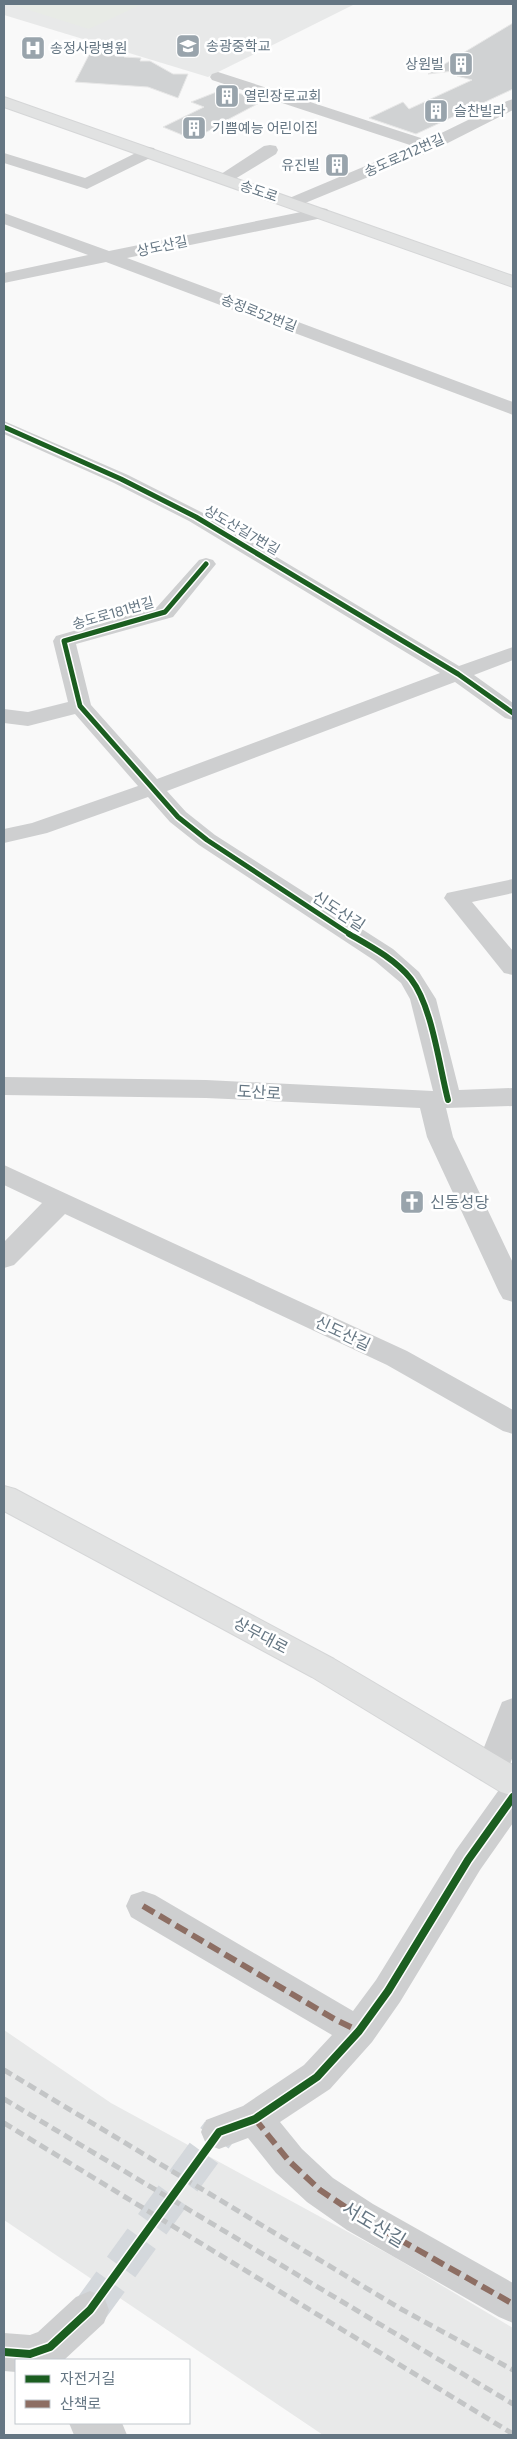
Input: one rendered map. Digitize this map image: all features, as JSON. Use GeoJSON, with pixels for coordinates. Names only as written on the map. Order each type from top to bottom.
{"type":"FeatureCollection","features":[{"type":"Feature","properties":{"kind":"main road","name":"송도로"},"geometry":{"type":"LineString","coordinates":[[4,102],[224,178],[513,282]]}},
{"type":"Feature","properties":{"kind":"main road","name":"상무대로"},"geometry":{"type":"LineString","coordinates":[[4,1498],[323,1668],[503,1776]]}},
{"type":"Feature","properties":{"kind":"street"},"geometry":{"type":"LineString","coordinates":[[218,77],[428,146]]}},
{"type":"Feature","properties":{"kind":"street","name":"송도로212번길"},"geometry":{"type":"LineString","coordinates":[[293,203],[510,109]]}},
{"type":"Feature","properties":{"kind":"street"},"geometry":{"type":"LineString","coordinates":[[224,178],[270,150]]}},
{"type":"Feature","properties":{"kind":"street"},"geometry":{"type":"LineString","coordinates":[[4,158],[86,184],[148,152]]}},
{"type":"Feature","properties":{"kind":"street"},"geometry":{"type":"LineString","coordinates":[[26,180],[43,171]]}},
{"type":"Feature","properties":{"kind":"street","name":"상도산길"},"geometry":{"type":"LineString","coordinates":[[4,278],[321,213]]}},
{"type":"Feature","properties":{"kind":"street","name":"송정로52번길"},"geometry":{"type":"LineString","coordinates":[[4,218],[513,408]]}},
{"type":"Feature","properties":{"kind":"street","name":"상도산길7번길"},"geometry":{"type":"LineString","coordinates":[[4,427],[128,483],[196,517],[458,674],[513,712]]}},
{"type":"Feature","properties":{"kind":"street","name":"송도로181번길"},"geometry":{"type":"LineString","coordinates":[[153,788],[80,706],[64,641],[165,612],[206,564]]}},
{"type":"Feature","properties":{"kind":"street"},"geometry":{"type":"LineString","coordinates":[[4,836],[39,828],[153,788],[513,653]]}},
{"type":"Feature","properties":{"kind":"street"},"geometry":{"type":"LineString","coordinates":[[4,716],[28,719],[80,706]]}},
{"type":"Feature","properties":{"kind":"street","name":"신도산길"},"geometry":{"type":"LineString","coordinates":[[153,788],[178,817],[207,840],[341,930],[384,955],[410,978],[423,1000],[439,1100],[440,1137],[513,1292]]}},
{"type":"Feature","properties":{"kind":"street"},"geometry":{"type":"LineString","coordinates":[[513,886],[456,898],[513,967]]}},
{"type":"Feature","properties":{"kind":"street","name":"도산로"},"geometry":{"type":"LineString","coordinates":[[4,1086],[206,1089],[439,1100],[513,1096]]}},
{"type":"Feature","properties":{"kind":"street"},"geometry":{"type":"LineString","coordinates":[[4,1174],[61,1201],[4,1258]]}},
{"type":"Feature","properties":{"kind":"street","name":"신도산길"},"geometry":{"type":"LineString","coordinates":[[61,1201],[397,1358],[513,1423]]}},
{"type":"Feature","properties":{"kind":"street"},"geometry":{"type":"LineString","coordinates":[[503,1776],[513,1711]]}},
{"type":"Feature","properties":{"kind":"street"},"geometry":{"type":"LineString","coordinates":[[220,2132],[255,2119],[317,2077],[359,2030],[388,1992],[468,1860],[513,1797]]}},
{"type":"Feature","properties":{"kind":"street"},"geometry":{"type":"LineString","coordinates":[[143,1906],[336,2020],[359,2030]]}},
{"type":"Feature","properties":{"kind":"street","name":"서도산길"},"geometry":{"type":"LineString","coordinates":[[255,2119],[289,2161],[320,2190],[360,2217],[513,2304]]}},
{"type":"Feature","properties":{"kind":"street"},"geometry":{"type":"LineString","coordinates":[[4,2352],[30,2354],[50,2347],[90,2310]]}},
{"type":"Feature","properties":{"kind":"street"},"geometry":{"type":"LineString","coordinates":[[4,2365],[15,2373]]}},
{"type":"Feature","properties":{"kind":"street"},"geometry":{"type":"LineString","coordinates":[[90,2424],[107,2435]]}},
{"type":"Feature","properties":{"kind":"shaded area","name":"송광중학교"},"geometry":{"type":"Polygon","coordinates":[[[4,4],[355,4],[208,77],[4,15],[4,4]]]}},
{"type":"Feature","properties":{"kind":"shaded area"},"geometry":{"type":"Polygon","coordinates":[[[142,4],[89,29],[13,5],[142,4]]]}},
{"type":"Feature","properties":{"kind":"shaded area"},"geometry":{"type":"Polygon","coordinates":[[[4,2030],[111,2103],[394,2257],[513,2328],[513,2435],[323,2435],[4,2220],[4,2030]]]}},
{"type":"Feature","properties":{"kind":"building"},"geometry":{"type":"Polygon","coordinates":[[[513,23],[513,89],[416,134],[369,118],[403,102],[409,109],[472,80],[457,76],[471,69],[428,74],[513,23]]]}},
{"type":"Feature","properties":{"kind":"building"},"geometry":{"type":"Polygon","coordinates":[[[92,49],[108,54],[125,55],[124,57],[141,58],[140,61],[150,61],[173,74],[188,74],[178,98],[148,87],[75,82],[92,49]]]}},
{"type":"Feature","properties":{"kind":"building"},"geometry":{"type":"Polygon","coordinates":[[[229,90],[263,101],[227,120],[231,120],[192,139],[163,127],[204,107],[191,102],[219,91],[229,90]]]}},
{"type":"Feature","properties":{"kind":"tunnel"},"geometry":{"type":"LineString","coordinates":[[90,2310],[219,2132]]}},
{"type":"Feature","properties":{"kind":"railway"},"geometry":{"type":"LineString","coordinates":[[4,2070],[401,2309],[513,2370]]}},
{"type":"Feature","properties":{"kind":"railway"},"geometry":{"type":"LineString","coordinates":[[4,2099],[513,2404]]}},
{"type":"Feature","properties":{"kind":"railway"},"geometry":{"type":"LineString","coordinates":[[4,2123],[513,2434]]}},
{"type":"Feature","properties":{"kind":"marked path"},"geometry":{"type":"LineString","coordinates":[[143,1906],[336,2020],[359,2031]]}},
{"type":"Feature","properties":{"kind":"marked path"},"geometry":{"type":"LineString","coordinates":[[255,2119],[289,2161],[320,2190],[360,2217],[513,2304]]}},
{"type":"Feature","properties":{"kind":"cycle path"},"geometry":{"type":"LineString","coordinates":[[4,427],[121,479],[196,517],[458,674],[513,713]]}},
{"type":"Feature","properties":{"kind":"cycle path"},"geometry":{"type":"LineString","coordinates":[[206,564],[165,612],[64,641],[80,706],[178,817],[207,840],[341,929],[384,955],[410,978],[423,999],[448,1100]]}},
{"type":"Feature","properties":{"kind":"cycle path"},"geometry":{"type":"LineString","coordinates":[[4,2352],[30,2354],[50,2347],[90,2310],[219,2132],[255,2119],[317,2077],[359,2031],[388,1991],[468,1860],[513,1797]]}},
{"type":"Feature","properties":{"kind":"place","name":"송광중학교"},"geometry":{"type":"Point","coordinates":[188,46]}},
{"type":"Feature","properties":{"kind":"place","name":"송정사랑병원"},"geometry":{"type":"Point","coordinates":[33,48]}},
{"type":"Feature","properties":{"kind":"place","name":"상원빌"},"geometry":{"type":"Point","coordinates":[461,64]}},
{"type":"Feature","properties":{"kind":"place","name":"열린장로교회"},"geometry":{"type":"Point","coordinates":[227,96]}},
{"type":"Feature","properties":{"kind":"place","name":"슬찬빌라"},"geometry":{"type":"Point","coordinates":[436,111]}},
{"type":"Feature","properties":{"kind":"place","name":"기쁨예능 어린이집"},"geometry":{"type":"Point","coordinates":[194,128]}},
{"type":"Feature","properties":{"kind":"place","name":"유진빌"},"geometry":{"type":"Point","coordinates":[337,165]}},
{"type":"Feature","properties":{"kind":"place","name":"신동성당"},"geometry":{"type":"Point","coordinates":[412,1202]}}]}
